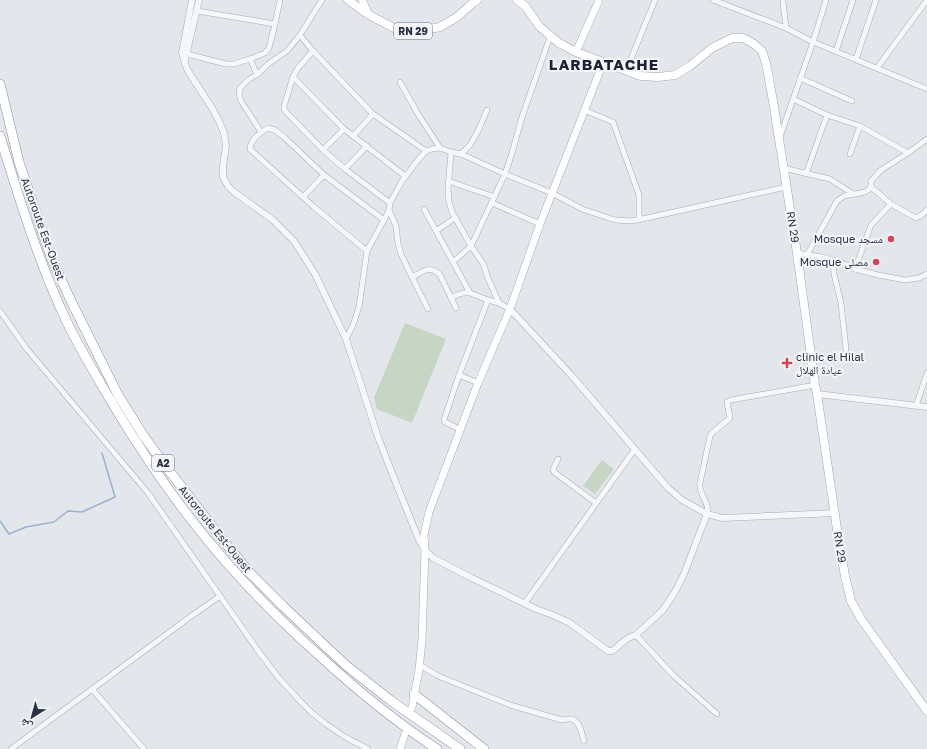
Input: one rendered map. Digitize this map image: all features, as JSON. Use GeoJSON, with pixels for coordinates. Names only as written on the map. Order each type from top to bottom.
{"type":"FeatureCollection","features":[{"type":"Feature","properties":{"kind":"highway","name":"Autoroute Est-Ouest"},"geometry":{"type":"LineString","coordinates":[[0,84],[19,162],[51,257],[70,301],[118,395],[143,435],[222,539],[250,572],[283,606],[347,666],[390,700],[460,749]]}},
{"type":"Feature","properties":{"kind":"highway","name":"Autoroute Est-Ouest"},"geometry":{"type":"LineString","coordinates":[[0,136],[36,247],[65,318],[105,392],[151,465],[210,544],[282,622],[363,695],[402,725],[437,749]]}},
{"type":"Feature","properties":{"kind":"highway"},"geometry":{"type":"LineString","coordinates":[[414,694],[484,749]]}},
{"type":"Feature","properties":{"kind":"main road","name":"RN 29"},"geometry":{"type":"LineString","coordinates":[[348,0],[369,15],[398,30],[418,31],[440,27],[457,17],[477,0]]}},
{"type":"Feature","properties":{"kind":"main road"},"geometry":{"type":"LineString","coordinates":[[362,0],[369,15]]}},
{"type":"Feature","properties":{"kind":"main road","name":"RN 29"},"geometry":{"type":"LineString","coordinates":[[517,0],[525,6],[540,28],[559,43],[576,52],[640,76],[658,77],[675,75],[690,66],[712,48],[732,38],[743,38],[754,44],[762,51],[766,63],[779,140],[797,253],[814,385],[817,394],[845,576],[851,601],[861,619],[927,711]]}},
{"type":"Feature","properties":{"kind":"main road"},"geometry":{"type":"LineString","coordinates":[[576,52],[599,0]]}},
{"type":"Feature","properties":{"kind":"main road"},"geometry":{"type":"LineString","coordinates":[[412,706],[420,665],[426,550],[424,536],[430,512],[478,383],[510,309],[540,224],[603,63]]}},
{"type":"Feature","properties":{"kind":"main road"},"geometry":{"type":"LineString","coordinates":[[400,749],[404,734]]}},
{"type":"Feature","properties":{"kind":"street"},"geometry":{"type":"LineString","coordinates":[[192,0],[184,61],[188,71],[212,108],[224,133],[226,146],[223,177],[228,186],[234,192],[273,220],[294,241],[315,274],[346,339],[376,430],[419,540],[433,558],[536,609],[570,623],[608,651],[612,651],[627,638],[636,635],[663,610],[675,592],[684,574],[708,509],[701,492],[700,483],[710,436],[729,420],[730,418],[727,402],[814,385]]}},
{"type":"Feature","properties":{"kind":"street"},"geometry":{"type":"LineString","coordinates":[[185,54],[199,0]]}},
{"type":"Feature","properties":{"kind":"street"},"geometry":{"type":"LineString","coordinates":[[185,54],[226,64],[234,64],[258,56],[267,51],[280,0]]}},
{"type":"Feature","properties":{"kind":"street"},"geometry":{"type":"LineString","coordinates":[[261,132],[241,101],[239,94],[240,88],[268,64],[288,51],[322,0]]}},
{"type":"Feature","properties":{"kind":"street"},"geometry":{"type":"LineString","coordinates":[[626,71],[655,0]]}},
{"type":"Feature","properties":{"kind":"street"},"geometry":{"type":"LineString","coordinates":[[714,0],[786,28],[813,42],[927,89]]}},
{"type":"Feature","properties":{"kind":"street"},"geometry":{"type":"LineString","coordinates":[[784,0],[786,28]]}},
{"type":"Feature","properties":{"kind":"street"},"geometry":{"type":"LineString","coordinates":[[779,140],[826,0]]}},
{"type":"Feature","properties":{"kind":"street"},"geometry":{"type":"LineString","coordinates":[[836,51],[853,0]]}},
{"type":"Feature","properties":{"kind":"street"},"geometry":{"type":"LineString","coordinates":[[856,59],[876,0]]}},
{"type":"Feature","properties":{"kind":"street"},"geometry":{"type":"LineString","coordinates":[[877,68],[927,0]]}},
{"type":"Feature","properties":{"kind":"street"},"geometry":{"type":"LineString","coordinates":[[197,11],[275,24]]}},
{"type":"Feature","properties":{"kind":"street"},"geometry":{"type":"LineString","coordinates":[[300,35],[313,51],[373,114],[426,151]]}},
{"type":"Feature","properties":{"kind":"street"},"geometry":{"type":"LineString","coordinates":[[453,262],[471,246],[505,174],[522,117],[550,37]]}},
{"type":"Feature","properties":{"kind":"street"},"geometry":{"type":"LineString","coordinates":[[313,51],[298,68],[293,77],[284,109],[323,150],[345,169],[390,203]]}},
{"type":"Feature","properties":{"kind":"street"},"geometry":{"type":"LineString","coordinates":[[250,59],[257,74]]}},
{"type":"Feature","properties":{"kind":"street"},"geometry":{"type":"LineString","coordinates":[[293,77],[344,130],[406,176]]}},
{"type":"Feature","properties":{"kind":"street"},"geometry":{"type":"LineString","coordinates":[[800,78],[852,102]]}},
{"type":"Feature","properties":{"kind":"street"},"geometry":{"type":"LineString","coordinates":[[400,82],[440,148]]}},
{"type":"Feature","properties":{"kind":"street"},"geometry":{"type":"LineString","coordinates":[[793,99],[828,115],[860,126],[908,153]]}},
{"type":"Feature","properties":{"kind":"street"},"geometry":{"type":"LineString","coordinates":[[461,154],[470,145],[487,110]]}},
{"type":"Feature","properties":{"kind":"street"},"geometry":{"type":"LineString","coordinates":[[584,110],[613,122],[639,195],[639,220]]}},
{"type":"Feature","properties":{"kind":"street"},"geometry":{"type":"LineString","coordinates":[[354,136],[373,114]]}},
{"type":"Feature","properties":{"kind":"street"},"geometry":{"type":"LineString","coordinates":[[806,174],[828,115]]}},
{"type":"Feature","properties":{"kind":"street"},"geometry":{"type":"LineString","coordinates":[[850,154],[860,126]]}},
{"type":"Feature","properties":{"kind":"street"},"geometry":{"type":"LineString","coordinates":[[367,251],[314,208],[250,149],[250,144],[261,132],[268,128],[275,130],[324,175],[384,220]]}},
{"type":"Feature","properties":{"kind":"street"},"geometry":{"type":"LineString","coordinates":[[323,150],[344,130]]}},
{"type":"Feature","properties":{"kind":"street"},"geometry":{"type":"LineString","coordinates":[[807,255],[837,201],[844,196],[865,192],[868,190],[871,187],[871,181],[881,170],[927,139]]}},
{"type":"Feature","properties":{"kind":"street"},"geometry":{"type":"LineString","coordinates":[[345,169],[367,146]]}},
{"type":"Feature","properties":{"kind":"street"},"geometry":{"type":"LineString","coordinates":[[346,339],[353,325],[359,307],[367,251],[384,220],[389,210],[390,203],[402,181],[426,151],[440,148],[461,154],[552,193],[582,209],[615,220],[639,220],[786,186]]}},
{"type":"Feature","properties":{"kind":"street"},"geometry":{"type":"LineString","coordinates":[[451,152],[448,180],[449,202],[455,218],[484,265],[487,276],[499,303]]}},
{"type":"Feature","properties":{"kind":"street"},"geometry":{"type":"LineString","coordinates":[[783,168],[830,179],[853,194]]}},
{"type":"Feature","properties":{"kind":"street"},"geometry":{"type":"LineString","coordinates":[[302,197],[324,175]]}},
{"type":"Feature","properties":{"kind":"street"},"geometry":{"type":"LineString","coordinates":[[448,180],[494,197]]}},
{"type":"Feature","properties":{"kind":"street"},"geometry":{"type":"LineString","coordinates":[[871,187],[891,204],[914,218],[923,215],[927,210]]}},
{"type":"Feature","properties":{"kind":"street"},"geometry":{"type":"LineString","coordinates":[[492,202],[540,224]]}},
{"type":"Feature","properties":{"kind":"street"},"geometry":{"type":"LineString","coordinates":[[855,269],[871,225],[891,204]]}},
{"type":"Feature","properties":{"kind":"street"},"geometry":{"type":"LineString","coordinates":[[424,209],[470,293]]}},
{"type":"Feature","properties":{"kind":"street"},"geometry":{"type":"LineString","coordinates":[[389,210],[396,226],[398,243],[412,277],[428,309]]}},
{"type":"Feature","properties":{"kind":"street"},"geometry":{"type":"LineString","coordinates":[[436,231],[455,218]]}},
{"type":"Feature","properties":{"kind":"street"},"geometry":{"type":"LineString","coordinates":[[797,253],[822,257],[855,269],[905,280],[919,278],[927,274]]}},
{"type":"Feature","properties":{"kind":"street"},"geometry":{"type":"LineString","coordinates":[[833,261],[846,349]]}},
{"type":"Feature","properties":{"kind":"street"},"geometry":{"type":"LineString","coordinates":[[412,277],[426,270],[436,270],[440,275],[456,308]]}},
{"type":"Feature","properties":{"kind":"street"},"geometry":{"type":"LineString","coordinates":[[451,298],[465,292],[499,303],[510,309],[572,376],[668,488],[682,500],[707,514],[722,518],[835,513]]}},
{"type":"Feature","properties":{"kind":"street"},"geometry":{"type":"LineString","coordinates":[[461,430],[445,422],[444,420],[459,375],[488,300]]}},
{"type":"Feature","properties":{"kind":"street"},"geometry":{"type":"LineString","coordinates":[[0,311],[26,348],[148,493],[269,665],[312,713],[345,737],[368,749]]}},
{"type":"Feature","properties":{"kind":"street"},"geometry":{"type":"LineString","coordinates":[[916,406],[927,373]]}},
{"type":"Feature","properties":{"kind":"street"},"geometry":{"type":"LineString","coordinates":[[459,375],[478,383]]}},
{"type":"Feature","properties":{"kind":"street"},"geometry":{"type":"LineString","coordinates":[[817,394],[927,407]]}},
{"type":"Feature","properties":{"kind":"street"},"geometry":{"type":"LineString","coordinates":[[524,603],[635,449]]}},
{"type":"Feature","properties":{"kind":"street"},"geometry":{"type":"LineString","coordinates":[[558,459],[553,468],[554,472],[596,503]]}},
{"type":"Feature","properties":{"kind":"street"},"geometry":{"type":"LineString","coordinates":[[11,749],[200,609],[220,596]]}},
{"type":"Feature","properties":{"kind":"street"},"geometry":{"type":"LineString","coordinates":[[636,635],[673,675],[717,714]]}},
{"type":"Feature","properties":{"kind":"street"},"geometry":{"type":"LineString","coordinates":[[420,665],[438,676],[510,705],[562,720],[571,719],[581,728],[584,741]]}},
{"type":"Feature","properties":{"kind":"street"},"geometry":{"type":"LineString","coordinates":[[92,689],[144,749]]}},
{"type":"Feature","properties":{"kind":"green space"},"geometry":{"type":"Polygon","coordinates":[[[405,323],[446,339],[412,423],[377,409],[374,398],[405,323]]]}},
{"type":"Feature","properties":{"kind":"green space"},"geometry":{"type":"Polygon","coordinates":[[[602,460],[614,469],[595,494],[583,486],[602,460]]]}},
{"type":"Feature","properties":{"kind":"waterway"},"geometry":{"type":"LineString","coordinates":[[0,521],[9,534],[26,527],[54,522],[68,511],[82,512],[115,497],[102,453]]}},
{"type":"Feature","properties":{"kind":"place","name":"Mosque مسجد"},"geometry":{"type":"Point","coordinates":[891,239]}},
{"type":"Feature","properties":{"kind":"place","name":"Mosque مصلى"},"geometry":{"type":"Point","coordinates":[876,262]}},
{"type":"Feature","properties":{"kind":"place","name":"clinic el Hilal عيادة الهلال"},"geometry":{"type":"Point","coordinates":[787,363]}},
{"type":"Feature","properties":{"kind":"district","name":"LARBATACHE"},"geometry":{"type":"Point","coordinates":[604,65]}}]}
